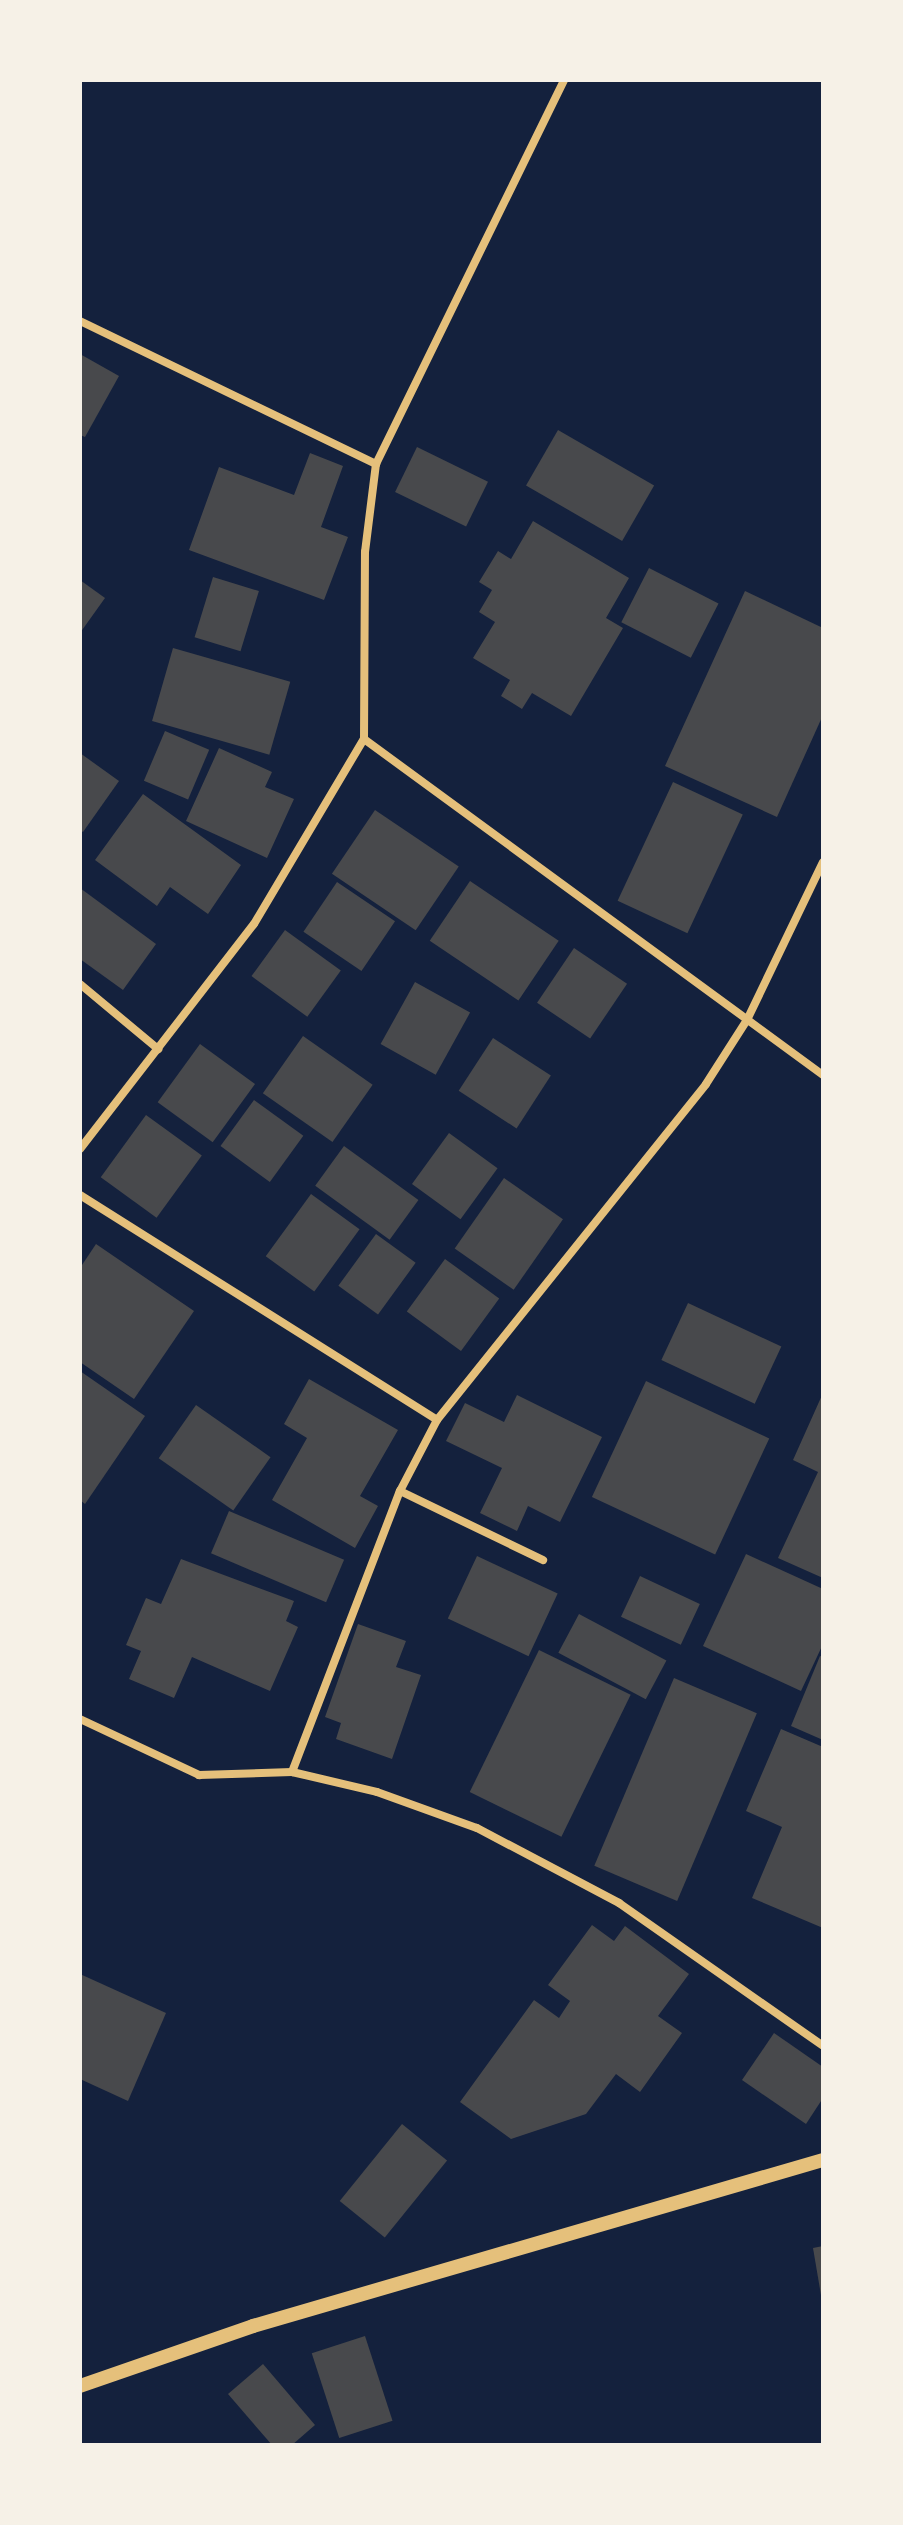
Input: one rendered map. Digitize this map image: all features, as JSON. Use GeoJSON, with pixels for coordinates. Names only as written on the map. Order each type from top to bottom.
{"type":"FeatureCollection","features":[{"type":"Feature","properties":{"kind":"street"},"geometry":{"type":"LineString","coordinates":[[80,1149],[254,924],[364,739],[365,552],[376,464],[564,80]]}},
{"type":"Feature","properties":{"kind":"street"},"geometry":{"type":"LineString","coordinates":[[80,321],[376,464]]}},
{"type":"Feature","properties":{"kind":"street"},"geometry":{"type":"LineString","coordinates":[[364,739],[823,1075]]}},
{"type":"Feature","properties":{"kind":"street"},"geometry":{"type":"LineString","coordinates":[[292,1772],[400,1491],[437,1420],[706,1084],[747,1020],[823,862]]}},
{"type":"Feature","properties":{"kind":"street"},"geometry":{"type":"LineString","coordinates":[[80,984],[158,1049]]}},
{"type":"Feature","properties":{"kind":"street"},"geometry":{"type":"LineString","coordinates":[[80,1195],[437,1420]]}},
{"type":"Feature","properties":{"kind":"street"},"geometry":{"type":"LineString","coordinates":[[400,1491],[543,1560]]}},
{"type":"Feature","properties":{"kind":"street"},"geometry":{"type":"LineString","coordinates":[[80,1719],[199,1775],[292,1772],[377,1792],[477,1828],[619,1903],[823,2046]]}},
{"type":"Feature","properties":{"kind":"street"},"geometry":{"type":"LineString","coordinates":[[80,2386],[253,2326],[823,2160]]}},
{"type":"Feature","properties":{"kind":"building"},"geometry":{"type":"Polygon","coordinates":[[[80,354],[119,376],[85,437],[80,435],[80,354]]]}},
{"type":"Feature","properties":{"kind":"building"},"geometry":{"type":"Polygon","coordinates":[[[558,430],[654,486],[622,541],[526,485],[558,430]]]}},
{"type":"Feature","properties":{"kind":"building"},"geometry":{"type":"Polygon","coordinates":[[[417,447],[488,482],[466,527],[395,492],[417,447]]]}},
{"type":"Feature","properties":{"kind":"building"},"geometry":{"type":"Polygon","coordinates":[[[310,453],[343,466],[321,527],[348,537],[324,600],[189,550],[219,467],[294,495],[310,453]]]}},
{"type":"Feature","properties":{"kind":"building"},"geometry":{"type":"Polygon","coordinates":[[[533,521],[629,578],[606,618],[623,628],[571,716],[532,693],[522,709],[501,696],[510,680],[473,658],[495,622],[479,612],[492,590],[479,582],[498,551],[511,559],[533,521]]]}},
{"type":"Feature","properties":{"kind":"building"},"geometry":{"type":"Polygon","coordinates":[[[649,568],[718,603],[691,658],[621,622],[649,568]]]}},
{"type":"Feature","properties":{"kind":"building"},"geometry":{"type":"Polygon","coordinates":[[[213,577],[259,591],[240,651],[195,637],[213,577]]]}},
{"type":"Feature","properties":{"kind":"building"},"geometry":{"type":"Polygon","coordinates":[[[80,580],[105,598],[80,633],[80,580]]]}},
{"type":"Feature","properties":{"kind":"building"},"geometry":{"type":"Polygon","coordinates":[[[745,591],[823,628],[823,715],[777,817],[665,766],[745,591]]]}},
{"type":"Feature","properties":{"kind":"building"},"geometry":{"type":"Polygon","coordinates":[[[173,648],[290,682],[269,755],[152,721],[173,648]]]}},
{"type":"Feature","properties":{"kind":"building"},"geometry":{"type":"Polygon","coordinates":[[[165,731],[209,750],[188,799],[144,781],[165,731]]]}},
{"type":"Feature","properties":{"kind":"building"},"geometry":{"type":"Polygon","coordinates":[[[219,748],[272,772],[265,787],[294,799],[267,858],[186,821],[219,748]]]}},
{"type":"Feature","properties":{"kind":"building"},"geometry":{"type":"Polygon","coordinates":[[[80,753],[119,781],[83,832],[80,830],[80,753]]]}},
{"type":"Feature","properties":{"kind":"building"},"geometry":{"type":"Polygon","coordinates":[[[673,782],[743,815],[687,933],[618,901],[673,782]]]}},
{"type":"Feature","properties":{"kind":"building"},"geometry":{"type":"Polygon","coordinates":[[[143,794],[241,865],[208,914],[170,887],[157,906],[95,860],[143,794]]]}},
{"type":"Feature","properties":{"kind":"building"},"geometry":{"type":"Polygon","coordinates":[[[375,810],[459,866],[416,930],[332,874],[375,810]]]}},
{"type":"Feature","properties":{"kind":"building"},"geometry":{"type":"Polygon","coordinates":[[[470,881],[559,941],[518,1001],[430,941],[470,881]]]}},
{"type":"Feature","properties":{"kind":"building"},"geometry":{"type":"Polygon","coordinates":[[[337,882],[395,921],[361,971],[303,932],[337,882]]]}},
{"type":"Feature","properties":{"kind":"building"},"geometry":{"type":"Polygon","coordinates":[[[80,888],[156,944],[123,990],[80,959],[80,888]]]}},
{"type":"Feature","properties":{"kind":"building"},"geometry":{"type":"Polygon","coordinates":[[[285,930],[341,971],[307,1017],[251,976],[285,930]]]}},
{"type":"Feature","properties":{"kind":"building"},"geometry":{"type":"Polygon","coordinates":[[[574,948],[627,984],[590,1039],[537,1003],[574,948]]]}},
{"type":"Feature","properties":{"kind":"building"},"geometry":{"type":"Polygon","coordinates":[[[415,982],[470,1013],[436,1075],[381,1044],[415,982]]]}},
{"type":"Feature","properties":{"kind":"building"},"geometry":{"type":"Polygon","coordinates":[[[303,1036],[373,1085],[332,1142],[263,1093],[303,1036]]]}},
{"type":"Feature","properties":{"kind":"building"},"geometry":{"type":"Polygon","coordinates":[[[493,1038],[551,1076],[517,1128],[459,1091],[493,1038]]]}},
{"type":"Feature","properties":{"kind":"building"},"geometry":{"type":"Polygon","coordinates":[[[200,1044],[255,1084],[213,1142],[158,1102],[200,1044]]]}},
{"type":"Feature","properties":{"kind":"building"},"geometry":{"type":"Polygon","coordinates":[[[254,1100],[303,1136],[270,1182],[220,1146],[254,1100]]]}},
{"type":"Feature","properties":{"kind":"building"},"geometry":{"type":"Polygon","coordinates":[[[146,1115],[202,1156],[157,1218],[101,1177],[146,1115]]]}},
{"type":"Feature","properties":{"kind":"building"},"geometry":{"type":"Polygon","coordinates":[[[449,1133],[498,1168],[461,1219],[412,1184],[449,1133]]]}},
{"type":"Feature","properties":{"kind":"building"},"geometry":{"type":"Polygon","coordinates":[[[344,1146],[418,1200],[390,1240],[315,1186],[344,1146]]]}},
{"type":"Feature","properties":{"kind":"building"},"geometry":{"type":"Polygon","coordinates":[[[504,1178],[563,1219],[514,1290],[455,1248],[504,1178]]]}},
{"type":"Feature","properties":{"kind":"building"},"geometry":{"type":"Polygon","coordinates":[[[311,1194],[360,1229],[314,1292],[266,1256],[311,1194]]]}},
{"type":"Feature","properties":{"kind":"building"},"geometry":{"type":"Polygon","coordinates":[[[376,1234],[416,1263],[378,1315],[338,1286],[376,1234]]]}},
{"type":"Feature","properties":{"kind":"building"},"geometry":{"type":"Polygon","coordinates":[[[96,1244],[194,1311],[134,1399],[80,1362],[80,1268],[96,1244]]]}},
{"type":"Feature","properties":{"kind":"building"},"geometry":{"type":"Polygon","coordinates":[[[445,1259],[499,1298],[461,1351],[407,1312],[445,1259]]]}},
{"type":"Feature","properties":{"kind":"building"},"geometry":{"type":"Polygon","coordinates":[[[688,1303],[781,1347],[755,1404],[661,1360],[688,1303]]]}},
{"type":"Feature","properties":{"kind":"building"},"geometry":{"type":"Polygon","coordinates":[[[80,1371],[145,1416],[85,1504],[80,1500],[80,1371]]]}},
{"type":"Feature","properties":{"kind":"building"},"geometry":{"type":"Polygon","coordinates":[[[309,1379],[398,1430],[360,1496],[378,1506],[355,1548],[272,1500],[307,1438],[284,1424],[309,1379]]]}},
{"type":"Feature","properties":{"kind":"building"},"geometry":{"type":"Polygon","coordinates":[[[646,1381],[769,1438],[715,1554],[592,1497],[646,1381]]]}},
{"type":"Feature","properties":{"kind":"building"},"geometry":{"type":"Polygon","coordinates":[[[823,1393],[823,1578],[778,1558],[818,1472],[793,1460],[823,1393]]]}},
{"type":"Feature","properties":{"kind":"building"},"geometry":{"type":"Polygon","coordinates":[[[517,1395],[602,1437],[560,1522],[528,1506],[517,1531],[480,1513],[502,1468],[446,1441],[465,1403],[504,1422],[517,1395]]]}},
{"type":"Feature","properties":{"kind":"building"},"geometry":{"type":"Polygon","coordinates":[[[196,1405],[271,1457],[233,1510],[159,1458],[196,1405]]]}},
{"type":"Feature","properties":{"kind":"building"},"geometry":{"type":"Polygon","coordinates":[[[229,1511],[344,1560],[326,1602],[211,1553],[229,1511]]]}},
{"type":"Feature","properties":{"kind":"building"},"geometry":{"type":"Polygon","coordinates":[[[746,1554],[823,1589],[823,1644],[801,1691],[703,1646],[746,1554]]]}},
{"type":"Feature","properties":{"kind":"building"},"geometry":{"type":"Polygon","coordinates":[[[477,1556],[558,1594],[529,1656],[448,1619],[477,1556]]]}},
{"type":"Feature","properties":{"kind":"building"},"geometry":{"type":"Polygon","coordinates":[[[181,1559],[294,1601],[286,1621],[298,1627],[270,1691],[192,1657],[174,1698],[129,1679],[141,1651],[126,1645],[146,1598],[161,1604],[181,1559]]]}},
{"type":"Feature","properties":{"kind":"building"},"geometry":{"type":"Polygon","coordinates":[[[640,1576],[700,1604],[681,1645],[621,1617],[640,1576]]]}},
{"type":"Feature","properties":{"kind":"building"},"geometry":{"type":"Polygon","coordinates":[[[579,1614],[666,1660],[646,1699],[558,1653],[579,1614]]]}},
{"type":"Feature","properties":{"kind":"building"},"geometry":{"type":"Polygon","coordinates":[[[358,1624],[406,1641],[396,1667],[421,1675],[392,1759],[336,1739],[341,1723],[325,1717],[358,1624]]]}},
{"type":"Feature","properties":{"kind":"building"},"geometry":{"type":"Polygon","coordinates":[[[539,1650],[631,1695],[561,1837],[470,1792],[539,1650]]]}},
{"type":"Feature","properties":{"kind":"building"},"geometry":{"type":"Polygon","coordinates":[[[820,1656],[823,1657],[823,1740],[791,1726],[820,1656]]]}},
{"type":"Feature","properties":{"kind":"building"},"geometry":{"type":"Polygon","coordinates":[[[674,1678],[757,1713],[677,1901],[594,1866],[674,1678]]]}},
{"type":"Feature","properties":{"kind":"building"},"geometry":{"type":"Polygon","coordinates":[[[781,1729],[823,1747],[823,1928],[752,1898],[782,1827],[746,1811],[781,1729]]]}},
{"type":"Feature","properties":{"kind":"building"},"geometry":{"type":"Polygon","coordinates":[[[592,1925],[614,1941],[625,1926],[689,1974],[658,2016],[682,2033],[640,2092],[616,2074],[586,2114],[511,2139],[460,2102],[534,2000],[559,2018],[570,2001],[548,1985],[592,1925]]]}},
{"type":"Feature","properties":{"kind":"building"},"geometry":{"type":"Polygon","coordinates":[[[80,1974],[166,2013],[128,2101],[80,2079],[80,1974]]]}},
{"type":"Feature","properties":{"kind":"building"},"geometry":{"type":"Polygon","coordinates":[[[774,2033],[823,2067],[823,2098],[806,2124],[742,2080],[774,2033]]]}},
{"type":"Feature","properties":{"kind":"building"},"geometry":{"type":"Polygon","coordinates":[[[402,2124],[447,2161],[385,2237],[340,2201],[402,2124]]]}},
{"type":"Feature","properties":{"kind":"building"},"geometry":{"type":"Polygon","coordinates":[[[823,2246],[823,2295],[821,2295],[813,2248],[823,2246]]]}},
{"type":"Feature","properties":{"kind":"building"},"geometry":{"type":"Polygon","coordinates":[[[365,2336],[393,2421],[339,2438],[312,2353],[365,2336]]]}},
{"type":"Feature","properties":{"kind":"building"},"geometry":{"type":"Polygon","coordinates":[[[263,2364],[315,2425],[292,2445],[272,2445],[228,2394],[263,2364]]]}}]}
